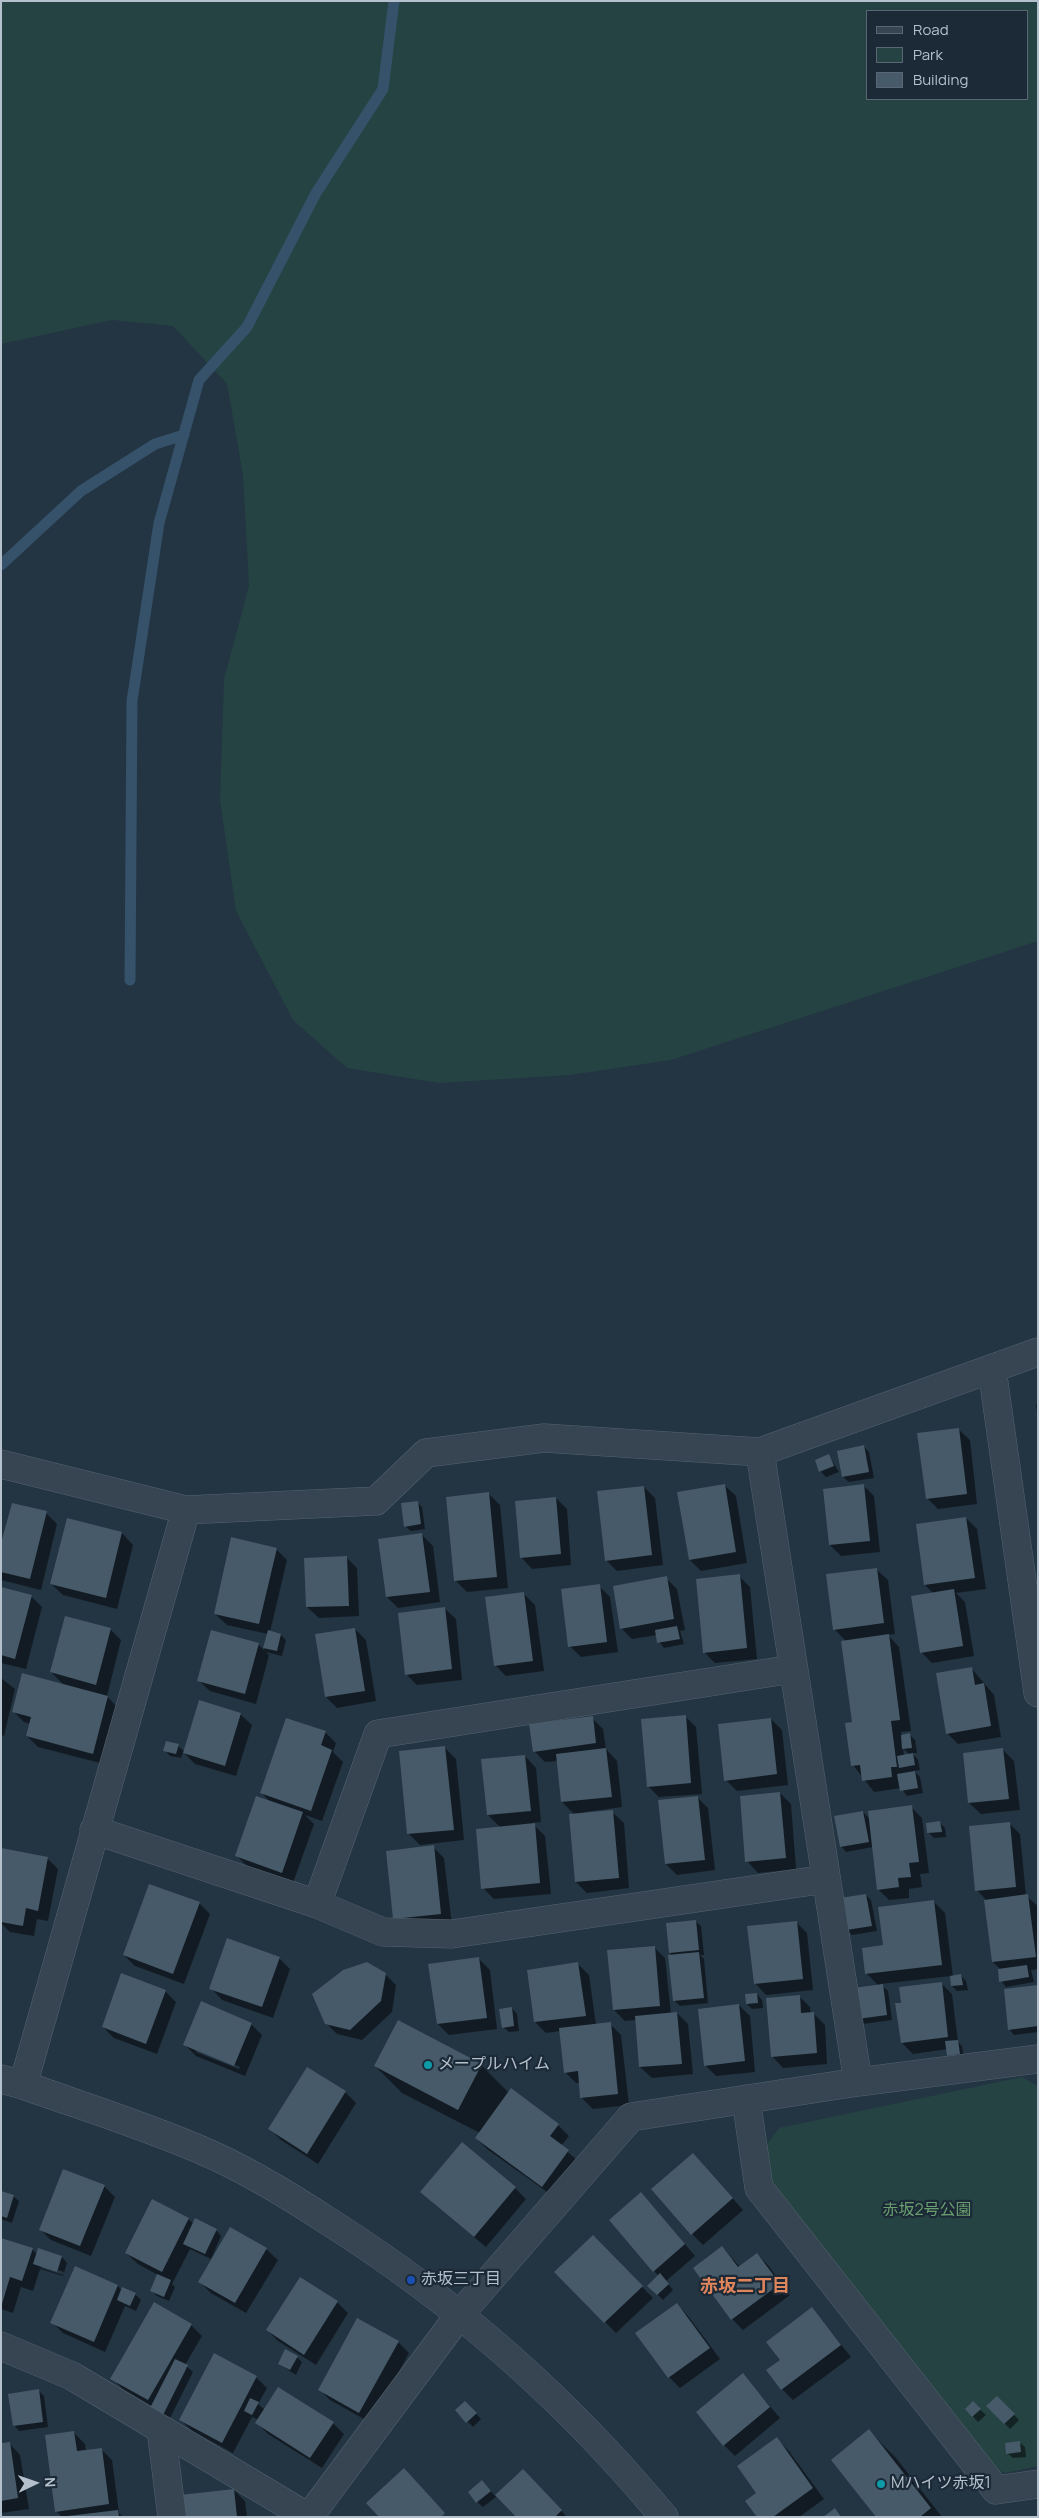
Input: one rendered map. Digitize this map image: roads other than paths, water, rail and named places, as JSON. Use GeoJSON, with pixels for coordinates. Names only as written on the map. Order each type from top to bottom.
{"type":"FeatureCollection","features":[{"type":"Feature","properties":{"kind":"street"},"geometry":{"type":"LineString","coordinates":[[1,1464],[186,1510],[376,1501],[426,1453],[544,1438],[760,1452],[1038,1352]]}},
{"type":"Feature","properties":{"kind":"street"},"geometry":{"type":"LineString","coordinates":[[992,1369],[1038,1693]]}},
{"type":"Feature","properties":{"kind":"street"},"geometry":{"type":"LineString","coordinates":[[760,1452],[858,2082]]}},
{"type":"Feature","properties":{"kind":"street"},"geometry":{"type":"LineString","coordinates":[[186,1510],[94,1830],[12,2082],[202,2150],[288,2195],[388,2259],[460,2314],[565,2407],[664,2517]]}},
{"type":"Feature","properties":{"kind":"street"},"geometry":{"type":"LineString","coordinates":[[317,1904],[378,1734],[793,1669]]}},
{"type":"Feature","properties":{"kind":"street"},"geometry":{"type":"LineString","coordinates":[[94,1830],[317,1904],[383,1932],[452,1934],[826,1879]]}},
{"type":"Feature","properties":{"kind":"street"},"geometry":{"type":"LineString","coordinates":[[1,2346],[72,2376],[308,2517],[460,2314],[631,2117],[858,2082],[1038,2059]]}},
{"type":"Feature","properties":{"kind":"street"},"geometry":{"type":"LineString","coordinates":[[746,2099],[758,2188],[996,2490],[1038,2484]]}},
{"type":"Feature","properties":{"kind":"street"},"geometry":{"type":"LineString","coordinates":[[161,2429],[172,2517]]}},
{"type":"Feature","properties":{"kind":"waterway"},"geometry":{"type":"LineString","coordinates":[[130,980],[132,701],[159,523],[199,380],[247,327],[316,193],[383,89],[394,1]]}},
{"type":"Feature","properties":{"kind":"waterway"},"geometry":{"type":"LineString","coordinates":[[1,565],[81,491],[155,444],[184,435]]}},
{"type":"Feature","properties":{"kind":"place","name":"メープルハイム"},"geometry":{"type":"Point","coordinates":[428,2065]}},
{"type":"Feature","properties":{"kind":"place","name":"赤坂三丁目"},"geometry":{"type":"Point","coordinates":[411,2280]}},
{"type":"Feature","properties":{"kind":"place","name":"Mハイツ赤坂1"},"geometry":{"type":"Point","coordinates":[881,2484]}},
{"type":"Feature","properties":{"kind":"district","name":"赤坂二丁目"},"geometry":{"type":"Point","coordinates":[745,2287]}},
{"type":"Feature","properties":{"kind":"park label","name":"赤坂2号公園"},"geometry":{"type":"Point","coordinates":[927,2211]}}]}
